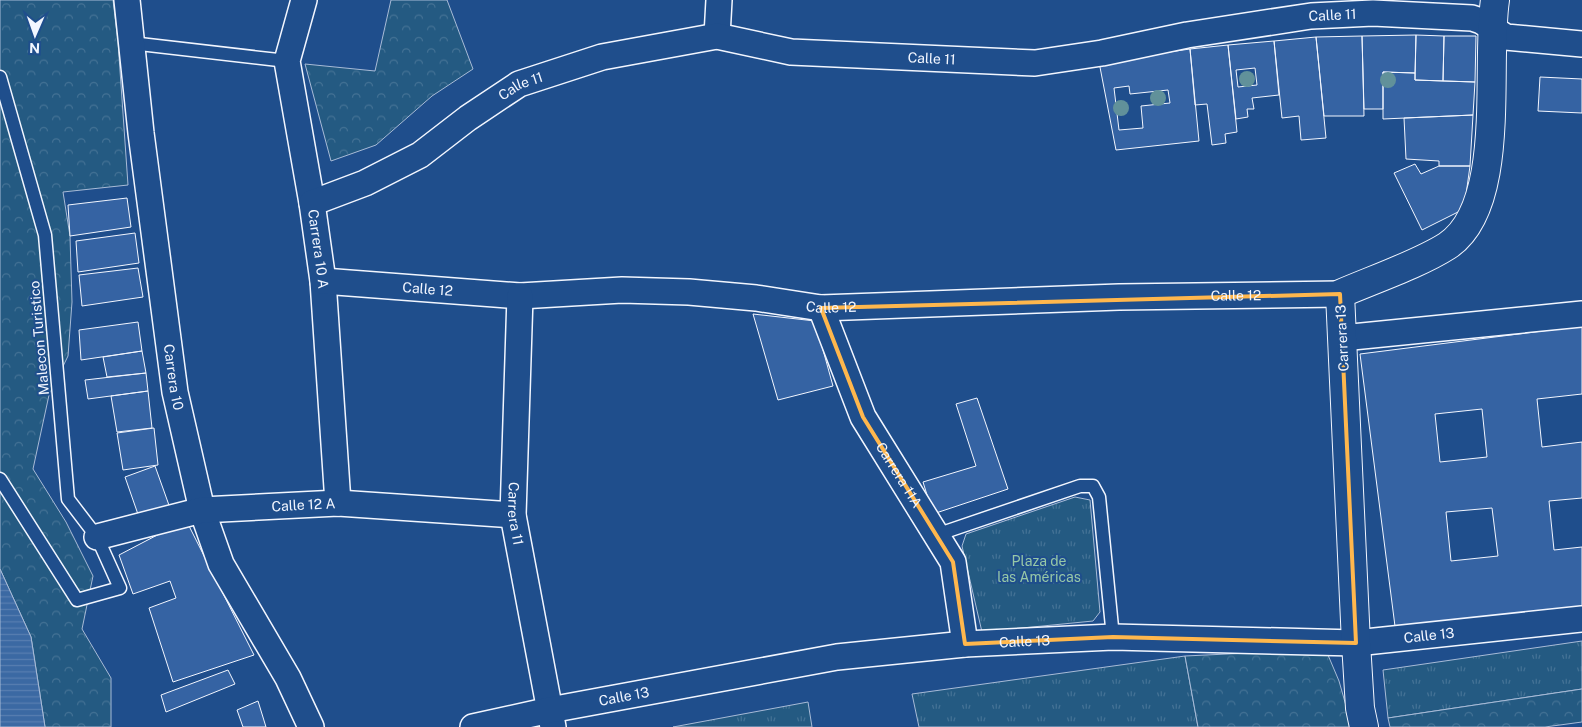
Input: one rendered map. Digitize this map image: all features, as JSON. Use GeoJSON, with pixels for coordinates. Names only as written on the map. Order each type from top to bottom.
{"type":"FeatureCollection","features":[{"type":"Feature","properties":{"kind":"street","name":"Carrera 10"},"geometry":{"type":"LineString","coordinates":[[127,0],[175,392],[202,510],[221,564],[288,678],[311,727]]}},
{"type":"Feature","properties":{"kind":"street","name":"Carrera 10 A"},"geometry":{"type":"LineString","coordinates":[[304,0],[287,61],[312,203],[323,280],[338,503]]}},
{"type":"Feature","properties":{"kind":"street"},"geometry":{"type":"LineString","coordinates":[[717,36],[719,0]]}},
{"type":"Feature","properties":{"kind":"street","name":"Carrera 13"},"geometry":{"type":"LineString","coordinates":[[1362,718],[1356,643],[1340,294],[1448,245],[1466,229],[1476,212],[1483,184],[1491,127],[1491,26],[1495,0]]}},
{"type":"Feature","properties":{"kind":"street","name":"Calle 11"},"geometry":{"type":"LineString","coordinates":[[312,203],[365,183],[420,155],[468,118],[519,84],[602,58],[717,36],[791,52],[1035,62],[1102,53],[1187,35],[1373,7],[1472,18],[1491,26],[1506,37],[1582,44]]}},
{"type":"Feature","properties":{"kind":"street","name":"Calle 12"},"geometry":{"type":"LineString","coordinates":[[323,280],[520,296],[605,290],[689,292],[756,298],[821,308],[1118,297],[1340,294]]}},
{"type":"Feature","properties":{"kind":"street","name":"Carrera 11"},"geometry":{"type":"LineString","coordinates":[[520,296],[513,515],[551,719]]}},
{"type":"Feature","properties":{"kind":"street","name":"Carrera 11A"},"geometry":{"type":"LineString","coordinates":[[821,308],[863,417],[953,562],[965,644]]}},
{"type":"Feature","properties":{"kind":"street"},"geometry":{"type":"LineString","coordinates":[[1342,338],[1582,314]]}},
{"type":"Feature","properties":{"kind":"street","name":"Calle 12 A"},"geometry":{"type":"LineString","coordinates":[[97,537],[202,510],[338,503],[513,515]]}},
{"type":"Feature","properties":{"kind":"street","name":"Calle 13"},"geometry":{"type":"LineString","coordinates":[[473,727],[551,719],[837,657],[965,644],[1113,637],[1356,643],[1582,619]]}},
{"type":"Feature","properties":{"kind":"lane"},"geometry":{"type":"LineString","coordinates":[[131,43],[287,61]]}},
{"type":"Feature","properties":{"kind":"lane","name":"Malecon Turistico"},"geometry":{"type":"LineString","coordinates":[[0,77],[45,235],[68,498],[97,537],[120,588],[77,600],[0,479]]}},
{"type":"Feature","properties":{"kind":"lane"},"geometry":{"type":"LineString","coordinates":[[936,535],[1080,486],[1093,486],[1099,497],[1113,637]]}},
{"type":"Feature","properties":{"kind":"highlighted area"},"geometry":{"type":"Polygon","coordinates":[[[1340,294],[1356,643],[1113,637],[965,644],[953,562],[863,417],[821,308],[1340,294]]]}},
{"type":"Feature","properties":{"kind":"green space"},"geometry":{"type":"Polygon","coordinates":[[[0,0],[113,0],[118,42],[128,185],[63,192],[70,236],[72,302],[68,356],[49,395],[33,469],[66,522],[93,576],[82,629],[111,678],[111,727],[45,727],[31,637],[0,569],[0,0]]]}},
{"type":"Feature","properties":{"kind":"green space"},"geometry":{"type":"Polygon","coordinates":[[[391,0],[447,0],[473,69],[432,96],[376,145],[331,161],[305,64],[375,71],[391,0]]]}},
{"type":"Feature","properties":{"kind":"green space","name":"Plaza de las Américas"},"geometry":{"type":"Polygon","coordinates":[[[1075,497],[1090,500],[1100,612],[1093,621],[982,632],[962,546],[966,534],[1075,497]]]}},
{"type":"Feature","properties":{"kind":"green space"},"geometry":{"type":"Polygon","coordinates":[[[1582,641],[1582,689],[1388,718],[1383,670],[1582,641]]]}},
{"type":"Feature","properties":{"kind":"green space"},"geometry":{"type":"Polygon","coordinates":[[[1291,651],[1328,655],[1339,681],[1352,727],[1198,727],[1185,656],[1291,651]]]}},
{"type":"Feature","properties":{"kind":"green space"},"geometry":{"type":"Polygon","coordinates":[[[1185,656],[1198,727],[919,727],[912,694],[1185,656]]]}},
{"type":"Feature","properties":{"kind":"green space"},"geometry":{"type":"Polygon","coordinates":[[[1582,689],[1582,722],[1545,727],[1390,727],[1388,718],[1582,689]]]}},
{"type":"Feature","properties":{"kind":"green space"},"geometry":{"type":"Polygon","coordinates":[[[808,702],[812,727],[673,727],[808,702]]]}},
{"type":"Feature","properties":{"kind":"shaded area"},"geometry":{"type":"Polygon","coordinates":[[[0,569],[31,637],[45,727],[0,727],[0,569]]]}},
{"type":"Feature","properties":{"kind":"building"},"geometry":{"type":"Polygon","coordinates":[[[1416,35],[1415,73],[1383,72],[1383,109],[1364,109],[1362,36],[1416,35]]]}},
{"type":"Feature","properties":{"kind":"building"},"geometry":{"type":"Polygon","coordinates":[[[1416,35],[1444,36],[1443,81],[1415,80],[1416,35]]]}},
{"type":"Feature","properties":{"kind":"building"},"geometry":{"type":"Polygon","coordinates":[[[1362,36],[1364,116],[1324,116],[1316,37],[1362,36]]]}},
{"type":"Feature","properties":{"kind":"building"},"geometry":{"type":"Polygon","coordinates":[[[1444,36],[1476,36],[1475,82],[1443,81],[1444,36]]]}},
{"type":"Feature","properties":{"kind":"building"},"geometry":{"type":"Polygon","coordinates":[[[1316,37],[1326,138],[1301,140],[1299,116],[1282,118],[1274,41],[1316,37]]]}},
{"type":"Feature","properties":{"kind":"building"},"geometry":{"type":"Polygon","coordinates":[[[1274,41],[1279,95],[1252,98],[1254,109],[1247,109],[1248,117],[1236,119],[1228,45],[1274,41]],[[1255,68],[1236,70],[1238,87],[1257,85],[1255,68]]]}},
{"type":"Feature","properties":{"kind":"building"},"geometry":{"type":"Polygon","coordinates":[[[1228,45],[1237,132],[1225,134],[1226,143],[1212,145],[1207,104],[1195,105],[1190,49],[1228,45]]]}},
{"type":"Feature","properties":{"kind":"building"},"geometry":{"type":"Polygon","coordinates":[[[1190,49],[1199,141],[1116,150],[1099,62],[1190,49]],[[1129,86],[1114,88],[1119,130],[1143,128],[1141,106],[1170,103],[1168,90],[1130,94],[1129,86]]]}},
{"type":"Feature","properties":{"kind":"building"},"geometry":{"type":"Polygon","coordinates":[[[1383,72],[1415,73],[1415,80],[1475,82],[1473,115],[1383,119],[1383,72]]]}},
{"type":"Feature","properties":{"kind":"building"},"geometry":{"type":"Polygon","coordinates":[[[1540,77],[1582,79],[1582,113],[1538,111],[1540,77]]]}},
{"type":"Feature","properties":{"kind":"building"},"geometry":{"type":"Polygon","coordinates":[[[1473,115],[1470,166],[1439,166],[1439,161],[1406,159],[1404,118],[1473,115]]]}},
{"type":"Feature","properties":{"kind":"building"},"geometry":{"type":"Polygon","coordinates":[[[1415,164],[1421,174],[1439,166],[1470,166],[1464,209],[1422,230],[1394,173],[1415,164]]]}},
{"type":"Feature","properties":{"kind":"building"},"geometry":{"type":"Polygon","coordinates":[[[127,198],[131,227],[70,236],[68,205],[127,198]]]}},
{"type":"Feature","properties":{"kind":"building"},"geometry":{"type":"Polygon","coordinates":[[[135,233],[139,263],[78,272],[76,241],[135,233]]]}},
{"type":"Feature","properties":{"kind":"building"},"geometry":{"type":"Polygon","coordinates":[[[138,268],[143,297],[82,306],[79,275],[138,268]]]}},
{"type":"Feature","properties":{"kind":"building"},"geometry":{"type":"Polygon","coordinates":[[[753,314],[815,321],[833,386],[778,400],[753,314]]]}},
{"type":"Feature","properties":{"kind":"building"},"geometry":{"type":"Polygon","coordinates":[[[138,322],[142,351],[81,360],[79,330],[138,322]]]}},
{"type":"Feature","properties":{"kind":"building"},"geometry":{"type":"Polygon","coordinates":[[[1582,326],[1582,394],[1537,399],[1542,447],[1582,442],[1582,498],[1549,501],[1554,550],[1582,547],[1582,611],[1396,634],[1360,354],[1582,326]],[[1482,409],[1435,414],[1440,462],[1487,457],[1482,409]],[[1492,508],[1446,512],[1451,561],[1498,556],[1492,508]]]}},
{"type":"Feature","properties":{"kind":"building"},"geometry":{"type":"Polygon","coordinates":[[[142,351],[146,373],[107,377],[103,357],[142,351]]]}},
{"type":"Feature","properties":{"kind":"building"},"geometry":{"type":"Polygon","coordinates":[[[146,373],[148,391],[88,399],[85,380],[146,373]]]}},
{"type":"Feature","properties":{"kind":"building"},"geometry":{"type":"Polygon","coordinates":[[[148,391],[152,428],[117,432],[111,396],[148,391]]]}},
{"type":"Feature","properties":{"kind":"building"},"geometry":{"type":"Polygon","coordinates":[[[977,398],[1008,489],[933,514],[923,482],[976,466],[956,404],[977,398]]]}},
{"type":"Feature","properties":{"kind":"building"},"geometry":{"type":"Polygon","coordinates":[[[154,428],[158,465],[123,470],[117,433],[154,428]]]}},
{"type":"Feature","properties":{"kind":"building"},"geometry":{"type":"Polygon","coordinates":[[[155,466],[170,508],[140,520],[125,477],[155,466]]]}},
{"type":"Feature","properties":{"kind":"building"},"geometry":{"type":"Polygon","coordinates":[[[186,520],[254,655],[173,682],[149,608],[176,598],[170,581],[133,594],[119,555],[186,520]]]}},
{"type":"Feature","properties":{"kind":"building"},"geometry":{"type":"Polygon","coordinates":[[[228,670],[235,684],[166,712],[161,695],[228,670]]]}},
{"type":"Feature","properties":{"kind":"building"},"geometry":{"type":"Polygon","coordinates":[[[258,701],[266,727],[243,727],[237,710],[258,701]]]}}]}
